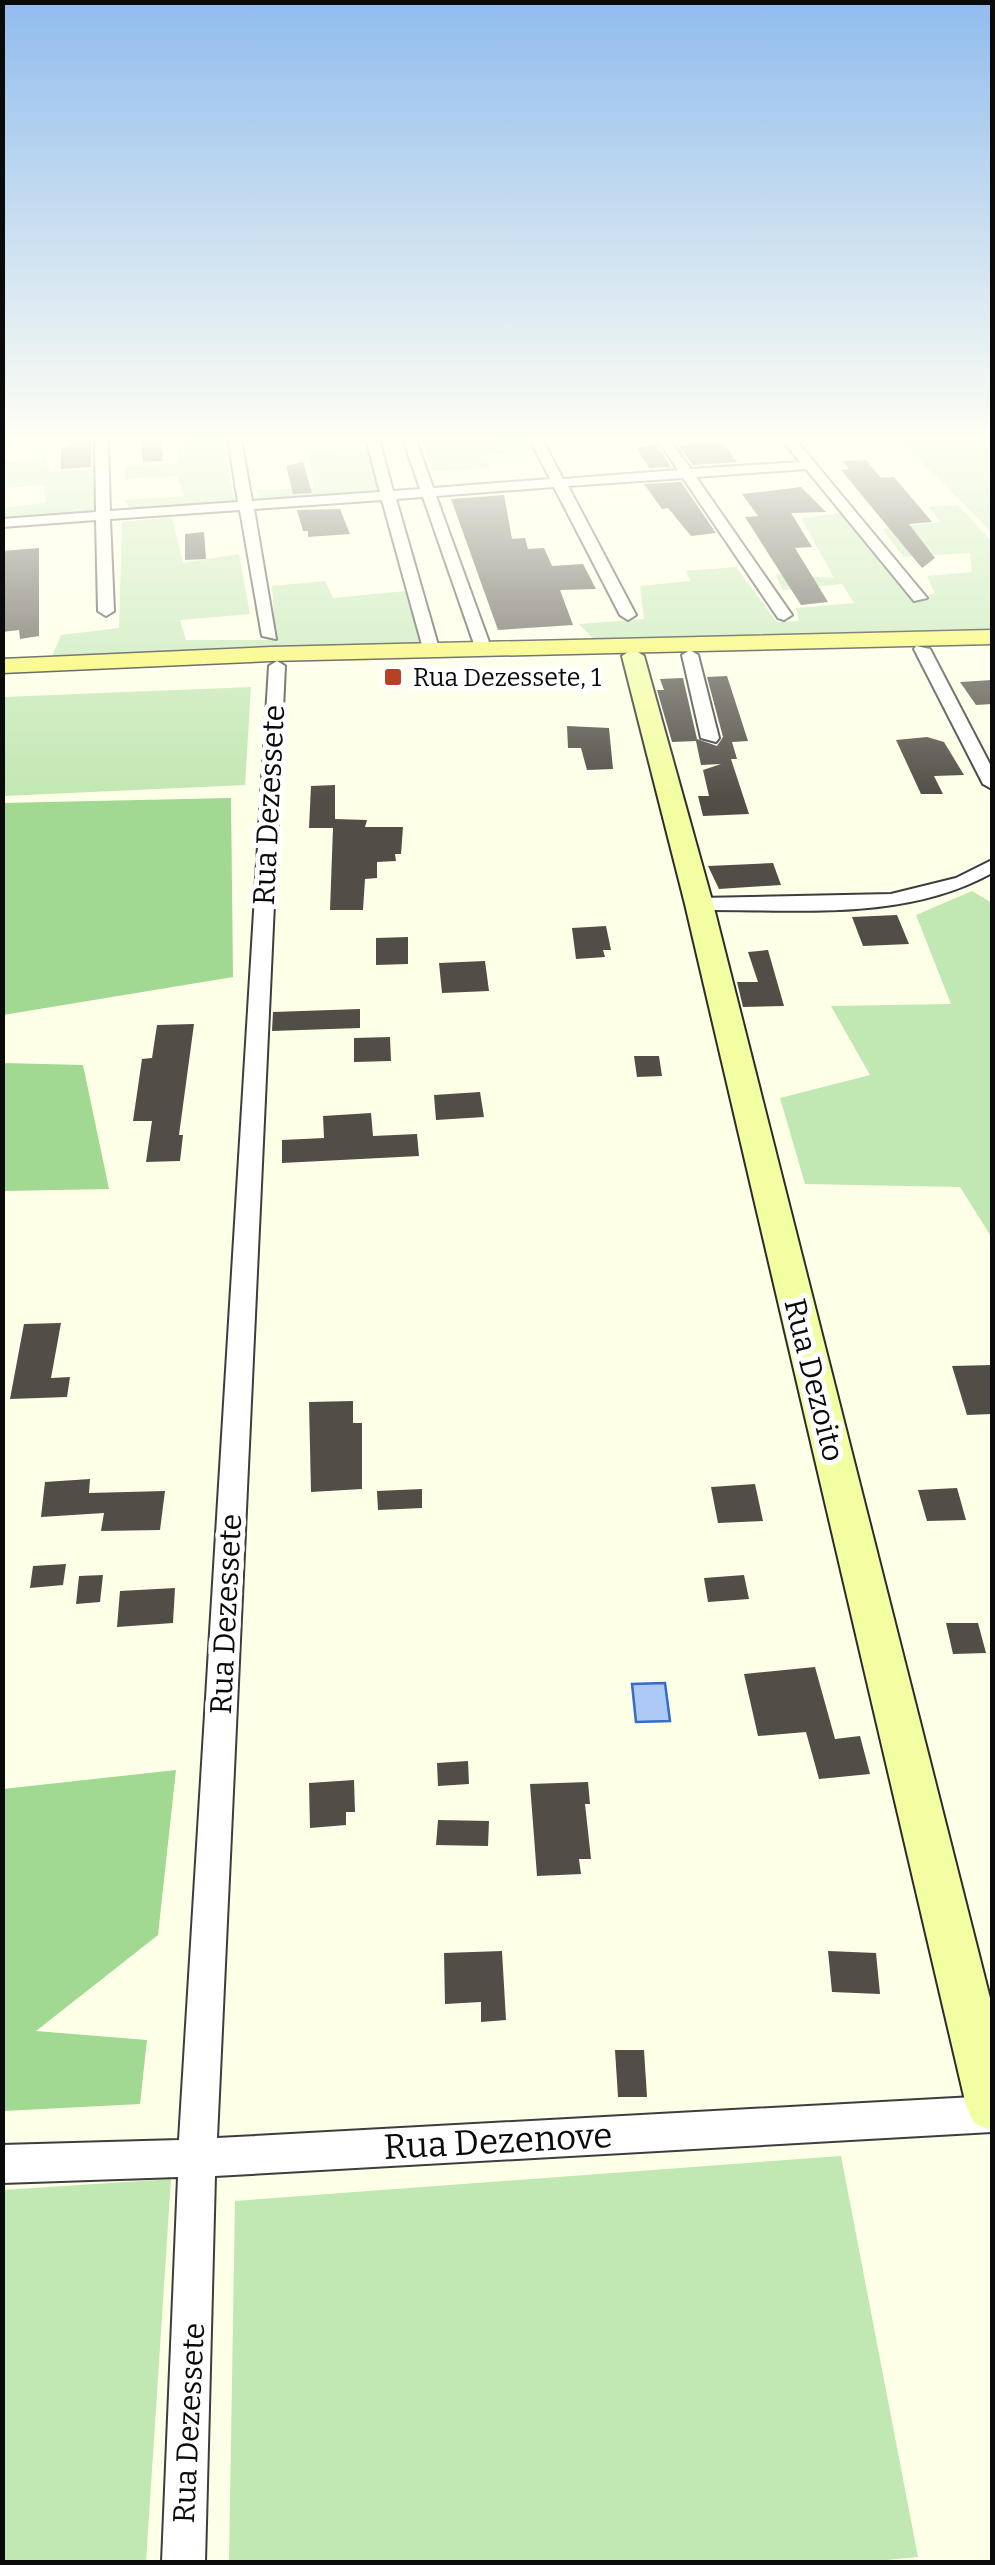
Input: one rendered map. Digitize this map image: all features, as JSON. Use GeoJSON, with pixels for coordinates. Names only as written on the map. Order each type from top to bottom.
{"type":"FeatureCollection","features":[{"type":"Feature","properties":{"kind":"main road"},"geometry":{"type":"LineString","coordinates":[[2,666],[271,654],[992,636]]}},
{"type":"Feature","properties":{"kind":"main road"},"geometry":{"type":"LineString","coordinates":[[2,677],[276,666],[992,649]]}},
{"type":"Feature","properties":{"kind":"main road","name":"Rua Dezoito"},"geometry":{"type":"LineString","coordinates":[[633,656],[699,904],[992,2105]]}},
{"type":"Feature","properties":{"kind":"street"},"geometry":{"type":"LineString","coordinates":[[104,559],[106,611]]}},
{"type":"Feature","properties":{"kind":"street"},"geometry":{"type":"LineString","coordinates":[[255,559],[270,636]]}},
{"type":"Feature","properties":{"kind":"street"},"geometry":{"type":"LineString","coordinates":[[407,559],[432,652]]}},
{"type":"Feature","properties":{"kind":"street"},"geometry":{"type":"LineString","coordinates":[[452,559],[482,644],[488,649]]}},
{"type":"Feature","properties":{"kind":"street"},"geometry":{"type":"LineString","coordinates":[[598,559],[628,615]]}},
{"type":"Feature","properties":{"kind":"street"},"geometry":{"type":"LineString","coordinates":[[744,559],[784,615]]}},
{"type":"Feature","properties":{"kind":"street"},"geometry":{"type":"LineString","coordinates":[[886,559],[919,598]]}},
{"type":"Feature","properties":{"kind":"street"},"geometry":{"type":"LineString","coordinates":[[922,650],[992,784]]}},
{"type":"Feature","properties":{"kind":"street"},"geometry":{"type":"LineString","coordinates":[[690,655],[710,738]]}},
{"type":"Feature","properties":{"kind":"street","name":"Rua Dezessete"},"geometry":{"type":"LineString","coordinates":[[183,2562],[197,2158],[276,666]]}},
{"type":"Feature","properties":{"kind":"street"},"geometry":{"type":"LineString","coordinates":[[699,904],[879,900],[934,894],[992,866]]}},
{"type":"Feature","properties":{"kind":"street","name":"Rua Dezenove"},"geometry":{"type":"LineString","coordinates":[[2,2164],[197,2158],[992,2114]]}},
{"type":"Feature","properties":{"kind":"green space"},"geometry":{"type":"Polygon","coordinates":[[[121,559],[182,559],[183,563],[240,559],[250,614],[180,620],[186,640],[276,640],[272,586],[325,581],[333,598],[405,591],[421,647],[50,661],[61,635],[119,628],[121,559]]]}},
{"type":"Feature","properties":{"kind":"green space"},"geometry":{"type":"Polygon","coordinates":[[[823,559],[878,559],[912,600],[935,593],[927,576],[972,572],[971,559],[992,559],[992,632],[596,642],[579,624],[644,619],[640,586],[690,581],[686,571],[736,567],[777,622],[799,621],[796,608],[854,603],[842,584],[783,590],[775,574],[834,578],[823,559]]]}},
{"type":"Feature","properties":{"kind":"green space"},"geometry":{"type":"Polygon","coordinates":[[[251,687],[245,785],[3,796],[3,697],[251,687]]]}},
{"type":"Feature","properties":{"kind":"green space"},"geometry":{"type":"Polygon","coordinates":[[[231,798],[233,977],[3,1015],[3,803],[231,798]]]}},
{"type":"Feature","properties":{"kind":"green space"},"geometry":{"type":"Polygon","coordinates":[[[972,891],[992,903],[992,1238],[960,1187],[805,1184],[780,1098],[870,1075],[831,1006],[951,1004],[916,915],[972,891]]]}},
{"type":"Feature","properties":{"kind":"green space"},"geometry":{"type":"Polygon","coordinates":[[[3,1063],[83,1065],[109,1189],[3,1191],[3,1063]]]}},
{"type":"Feature","properties":{"kind":"green space"},"geometry":{"type":"Polygon","coordinates":[[[176,1770],[158,1935],[36,2031],[147,2040],[140,2104],[3,2111],[3,1789],[176,1770]]]}},
{"type":"Feature","properties":{"kind":"green space"},"geometry":{"type":"Polygon","coordinates":[[[841,2156],[918,2557],[864,2562],[229,2562],[235,2201],[841,2156]]]}},
{"type":"Feature","properties":{"kind":"green space"},"geometry":{"type":"Polygon","coordinates":[[[171,2179],[146,2562],[3,2562],[3,2190],[171,2179]]]}},
{"type":"Feature","properties":{"kind":"water"},"geometry":{"type":"Polygon","coordinates":[[[665,1683],[670,1721],[636,1722],[632,1684],[665,1683]]]}},
{"type":"Feature","properties":{"kind":"building"},"geometry":{"type":"Polygon","coordinates":[[[2,559],[39,559],[39,636],[20,639],[19,630],[2,632],[2,559]]]}},
{"type":"Feature","properties":{"kind":"building"},"geometry":{"type":"Polygon","coordinates":[[[472,559],[549,559],[552,566],[583,564],[596,589],[560,590],[573,625],[498,630],[472,559]]]}},
{"type":"Feature","properties":{"kind":"building"},"geometry":{"type":"Polygon","coordinates":[[[772,559],[802,559],[828,602],[801,605],[772,559]]]}},
{"type":"Feature","properties":{"kind":"building"},"geometry":{"type":"Polygon","coordinates":[[[914,559],[934,559],[922,568],[914,559]]]}},
{"type":"Feature","properties":{"kind":"building"},"geometry":{"type":"Polygon","coordinates":[[[727,676],[748,741],[732,742],[737,759],[731,759],[749,814],[703,816],[698,796],[709,796],[703,770],[721,764],[701,765],[696,741],[672,742],[657,690],[664,690],[660,679],[683,678],[697,739],[717,746],[723,737],[707,677],[727,676]]]}},
{"type":"Feature","properties":{"kind":"building"},"geometry":{"type":"Polygon","coordinates":[[[992,680],[992,704],[976,705],[960,682],[992,680]]]}},
{"type":"Feature","properties":{"kind":"building"},"geometry":{"type":"Polygon","coordinates":[[[567,726],[609,728],[613,769],[587,770],[581,748],[568,748],[567,726]]]}},
{"type":"Feature","properties":{"kind":"building"},"geometry":{"type":"Polygon","coordinates":[[[927,737],[944,742],[964,775],[934,776],[943,794],[921,794],[896,740],[927,737]]]}},
{"type":"Feature","properties":{"kind":"building"},"geometry":{"type":"Polygon","coordinates":[[[335,785],[335,819],[367,820],[365,827],[403,827],[401,854],[395,854],[396,861],[377,862],[377,878],[365,879],[363,910],[330,910],[333,828],[309,828],[311,786],[335,785]]]}},
{"type":"Feature","properties":{"kind":"building"},"geometry":{"type":"Polygon","coordinates":[[[773,863],[781,885],[719,889],[708,866],[773,863]]]}},
{"type":"Feature","properties":{"kind":"building"},"geometry":{"type":"Polygon","coordinates":[[[897,915],[909,944],[863,946],[852,917],[897,915]]]}},
{"type":"Feature","properties":{"kind":"building"},"geometry":{"type":"Polygon","coordinates":[[[606,926],[611,950],[603,950],[605,957],[576,959],[572,928],[606,926]]]}},
{"type":"Feature","properties":{"kind":"building"},"geometry":{"type":"Polygon","coordinates":[[[408,937],[408,964],[376,965],[376,938],[408,937]]]}},
{"type":"Feature","properties":{"kind":"building"},"geometry":{"type":"Polygon","coordinates":[[[768,950],[784,1006],[743,1007],[737,982],[758,982],[748,952],[768,950]]]}},
{"type":"Feature","properties":{"kind":"building"},"geometry":{"type":"Polygon","coordinates":[[[485,961],[489,991],[442,993],[439,963],[485,961]]]}},
{"type":"Feature","properties":{"kind":"building"},"geometry":{"type":"Polygon","coordinates":[[[360,1009],[360,1028],[272,1031],[273,1012],[360,1009]]]}},
{"type":"Feature","properties":{"kind":"building"},"geometry":{"type":"Polygon","coordinates":[[[194,1024],[179,1135],[183,1135],[180,1161],[146,1162],[152,1121],[133,1121],[142,1059],[152,1058],[157,1025],[194,1024]]]}},
{"type":"Feature","properties":{"kind":"building"},"geometry":{"type":"Polygon","coordinates":[[[390,1037],[391,1061],[354,1062],[354,1038],[390,1037]]]}},
{"type":"Feature","properties":{"kind":"building"},"geometry":{"type":"Polygon","coordinates":[[[634,1056],[659,1056],[662,1076],[637,1077],[634,1056]]]}},
{"type":"Feature","properties":{"kind":"building"},"geometry":{"type":"Polygon","coordinates":[[[480,1092],[484,1117],[436,1120],[434,1095],[480,1092]]]}},
{"type":"Feature","properties":{"kind":"building"},"geometry":{"type":"Polygon","coordinates":[[[371,1113],[373,1136],[417,1134],[419,1156],[282,1163],[282,1140],[324,1138],[323,1116],[371,1113]]]}},
{"type":"Feature","properties":{"kind":"building"},"geometry":{"type":"Polygon","coordinates":[[[61,1323],[51,1378],[70,1377],[67,1397],[10,1399],[24,1324],[61,1323]]]}},
{"type":"Feature","properties":{"kind":"building"},"geometry":{"type":"Polygon","coordinates":[[[992,1365],[992,1414],[967,1415],[952,1366],[992,1365]]]}},
{"type":"Feature","properties":{"kind":"building"},"geometry":{"type":"Polygon","coordinates":[[[353,1401],[353,1423],[362,1423],[362,1489],[311,1492],[309,1402],[353,1401]]]}},
{"type":"Feature","properties":{"kind":"building"},"geometry":{"type":"Polygon","coordinates":[[[90,1479],[89,1493],[165,1491],[160,1530],[101,1531],[104,1513],[41,1517],[45,1482],[90,1479]]]}},
{"type":"Feature","properties":{"kind":"building"},"geometry":{"type":"Polygon","coordinates":[[[755,1484],[763,1521],[718,1523],[711,1487],[755,1484]]]}},
{"type":"Feature","properties":{"kind":"building"},"geometry":{"type":"Polygon","coordinates":[[[957,1488],[966,1520],[927,1521],[918,1490],[957,1488]]]}},
{"type":"Feature","properties":{"kind":"building"},"geometry":{"type":"Polygon","coordinates":[[[422,1489],[422,1508],[378,1510],[377,1491],[422,1489]]]}},
{"type":"Feature","properties":{"kind":"building"},"geometry":{"type":"Polygon","coordinates":[[[66,1564],[63,1585],[30,1588],[33,1566],[66,1564]]]}},
{"type":"Feature","properties":{"kind":"building"},"geometry":{"type":"Polygon","coordinates":[[[103,1575],[100,1602],[76,1604],[79,1576],[103,1575]]]}},
{"type":"Feature","properties":{"kind":"building"},"geometry":{"type":"Polygon","coordinates":[[[744,1575],[749,1599],[708,1602],[704,1578],[744,1575]]]}},
{"type":"Feature","properties":{"kind":"building"},"geometry":{"type":"Polygon","coordinates":[[[175,1588],[173,1623],[117,1627],[120,1591],[175,1588]]]}},
{"type":"Feature","properties":{"kind":"building"},"geometry":{"type":"Polygon","coordinates":[[[946,1623],[978,1623],[986,1653],[953,1654],[946,1623]]]}},
{"type":"Feature","properties":{"kind":"building"},"geometry":{"type":"Polygon","coordinates":[[[815,1667],[835,1739],[860,1736],[870,1774],[819,1779],[806,1732],[758,1736],[744,1674],[815,1667]]]}},
{"type":"Feature","properties":{"kind":"building"},"geometry":{"type":"Polygon","coordinates":[[[468,1761],[469,1784],[438,1786],[437,1763],[468,1761]]]}},
{"type":"Feature","properties":{"kind":"building"},"geometry":{"type":"Polygon","coordinates":[[[354,1780],[355,1812],[346,1812],[346,1825],[310,1828],[309,1783],[354,1780]]]}},
{"type":"Feature","properties":{"kind":"building"},"geometry":{"type":"Polygon","coordinates":[[[588,1782],[590,1804],[585,1804],[591,1859],[579,1859],[581,1874],[537,1876],[530,1784],[588,1782]]]}},
{"type":"Feature","properties":{"kind":"building"},"geometry":{"type":"Polygon","coordinates":[[[438,1820],[489,1821],[488,1846],[436,1845],[438,1820]]]}},
{"type":"Feature","properties":{"kind":"building"},"geometry":{"type":"Polygon","coordinates":[[[502,1951],[506,2020],[481,2022],[481,2002],[445,2004],[444,1953],[502,1951]]]}},
{"type":"Feature","properties":{"kind":"building"},"geometry":{"type":"Polygon","coordinates":[[[828,1951],[876,1953],[880,1994],[832,1992],[828,1951]]]}},
{"type":"Feature","properties":{"kind":"building"},"geometry":{"type":"Polygon","coordinates":[[[615,2050],[644,2050],[647,2097],[618,2097],[615,2050]]]}},
{"type":"Feature","properties":{"kind":"place","name":"Rua Dezessete, 1"},"geometry":{"type":"Point","coordinates":[393,677]}}]}
